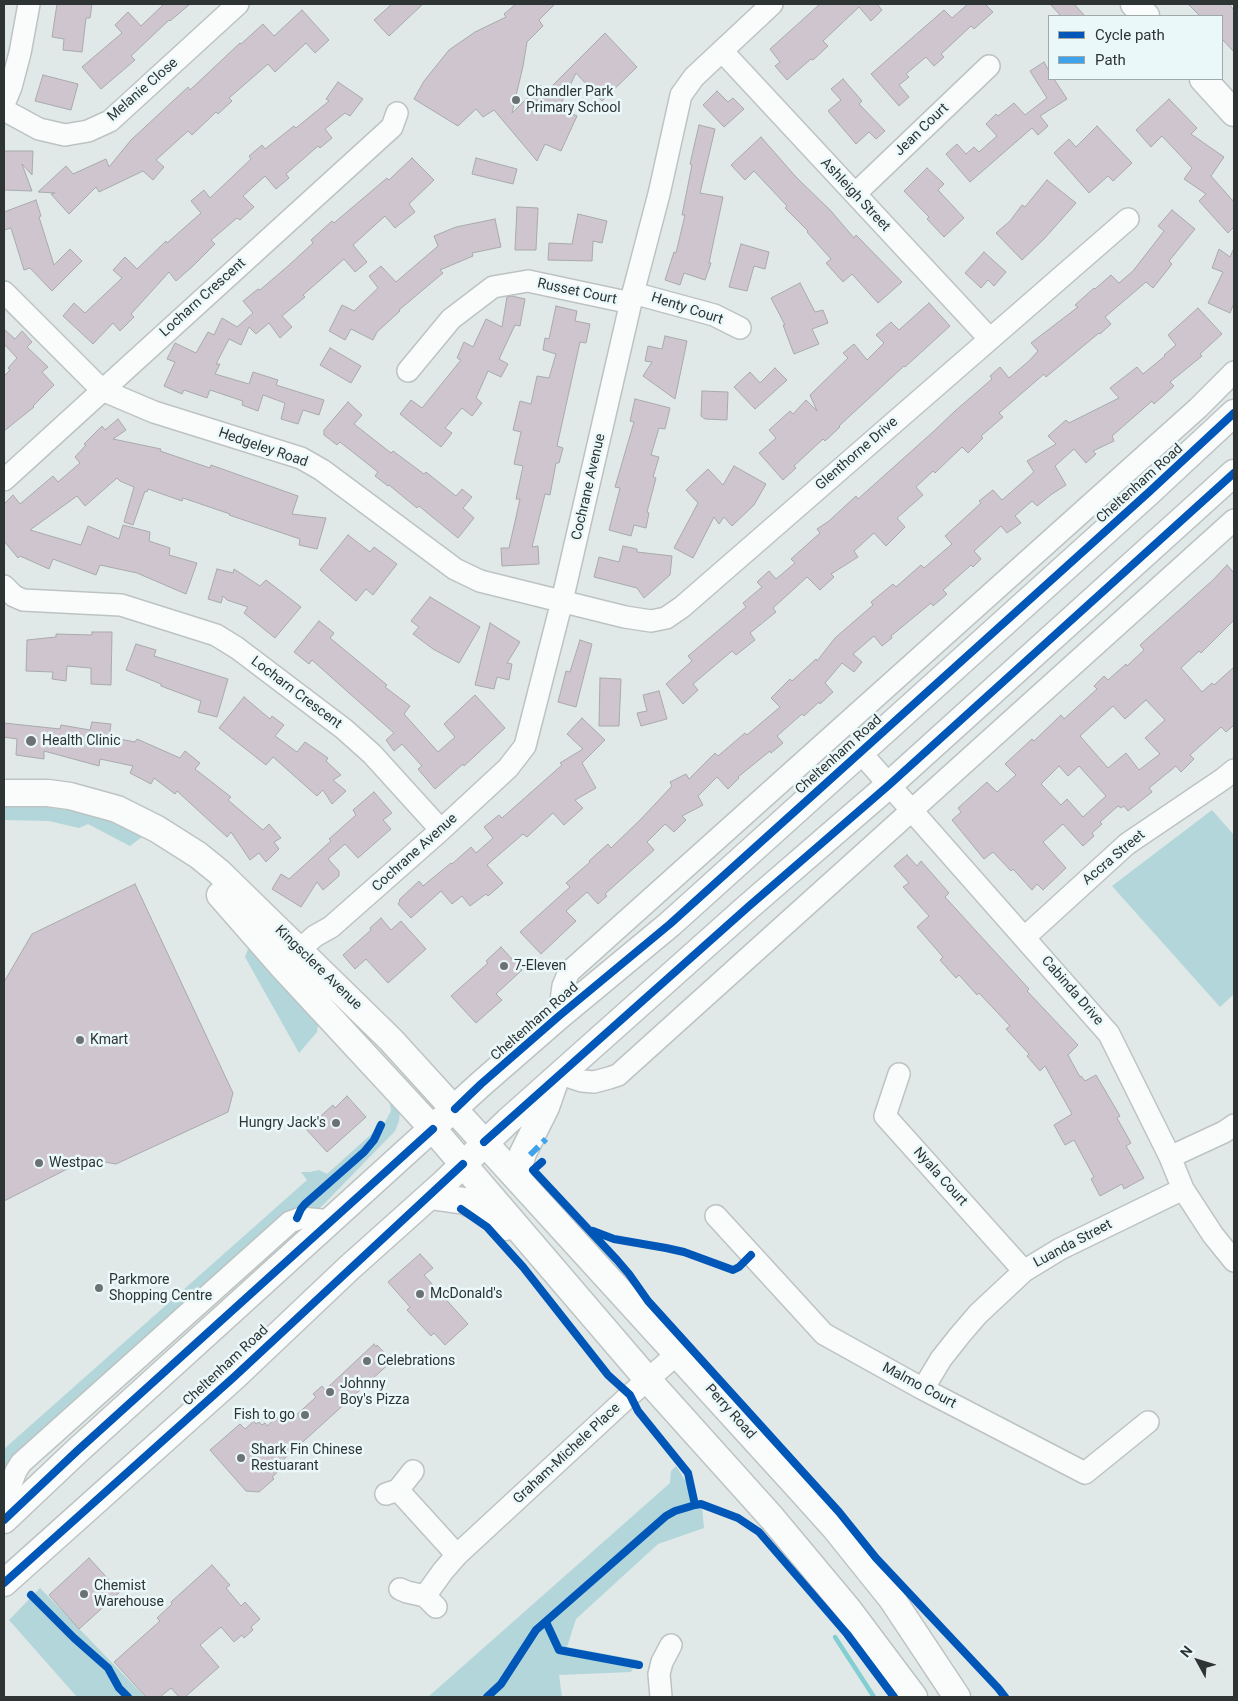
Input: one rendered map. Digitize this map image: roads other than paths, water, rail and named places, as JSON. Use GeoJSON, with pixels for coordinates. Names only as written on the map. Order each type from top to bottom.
{"type":"FeatureCollection","features":[{"type":"Feature","properties":{"kind":"main road"},"geometry":{"type":"LineString","coordinates":[[1134,4],[1145,15]]}},
{"type":"Feature","properties":{"kind":"main road"},"geometry":{"type":"LineString","coordinates":[[1204,80],[1234,113]]}},
{"type":"Feature","properties":{"kind":"main road","name":"Cheltenham Road"},"geometry":{"type":"LineString","coordinates":[[7,1517],[77,1450],[481,1084],[559,1016],[655,937],[861,753],[1234,413]]}},
{"type":"Feature","properties":{"kind":"main road","name":"Cheltenham Road"},"geometry":{"type":"LineString","coordinates":[[4,1583],[430,1196],[484,1142],[748,906],[889,785],[1234,473]]}},
{"type":"Feature","properties":{"kind":"main road","name":"Kingsclere Avenue"},"geometry":{"type":"LineString","coordinates":[[4,793],[48,792],[96,802],[141,820],[171,838],[297,959],[367,1016],[484,1142]]}},
{"type":"Feature","properties":{"kind":"main road","name":"Kingsclere Avenue"},"geometry":{"type":"LineString","coordinates":[[297,959],[346,1034],[463,1164]]}},
{"type":"Feature","properties":{"kind":"main road"},"geometry":{"type":"LineString","coordinates":[[346,1034],[367,1016]]}},
{"type":"Feature","properties":{"kind":"main road"},"geometry":{"type":"LineString","coordinates":[[516,1177],[524,1153],[546,1107],[558,1076]]}},
{"type":"Feature","properties":{"kind":"main road","name":"Perry Road"},"geometry":{"type":"LineString","coordinates":[[484,1142],[799,1488],[860,1559],[892,1599],[958,1697]]}},
{"type":"Feature","properties":{"kind":"main road"},"geometry":{"type":"LineString","coordinates":[[463,1164],[648,1380],[730,1470],[804,1556],[914,1697]]}},
{"type":"Feature","properties":{"kind":"main road"},"geometry":{"type":"LineString","coordinates":[[430,1196],[465,1201],[495,1218],[539,1252]]}},
{"type":"Feature","properties":{"kind":"street"},"geometry":{"type":"LineString","coordinates":[[4,104],[11,88],[20,53],[29,4]]}},
{"type":"Feature","properties":{"kind":"street","name":"Melanie Close"},"geometry":{"type":"LineString","coordinates":[[4,110],[40,129],[64,135],[88,130],[110,121],[238,4]]}},
{"type":"Feature","properties":{"kind":"street","name":"Cochrane Avenue"},"geometry":{"type":"LineString","coordinates":[[297,959],[319,950],[331,927],[508,768],[525,746],[562,601],[681,95],[694,77],[772,4]]}},
{"type":"Feature","properties":{"kind":"street","name":"Ashleigh Street"},"geometry":{"type":"LineString","coordinates":[[722,51],[989,338]]}},
{"type":"Feature","properties":{"kind":"street","name":"Jean Court"},"geometry":{"type":"LineString","coordinates":[[855,194],[989,66]]}},
{"type":"Feature","properties":{"kind":"street","name":"Locharn Crescent"},"geometry":{"type":"LineString","coordinates":[[4,480],[392,127],[397,113]]}},
{"type":"Feature","properties":{"kind":"street","name":"Glenthorne Drive"},"geometry":{"type":"LineString","coordinates":[[562,601],[625,617],[650,621],[666,618],[682,607],[1128,219]]}},
{"type":"Feature","properties":{"kind":"street","name":"Russet Court"},"geometry":{"type":"LineString","coordinates":[[408,371],[451,319],[493,287],[528,281],[632,298]]}},
{"type":"Feature","properties":{"kind":"street","name":"Hedgeley Road"},"geometry":{"type":"LineString","coordinates":[[4,292],[102,390],[154,412],[302,458],[322,470],[455,569],[480,580],[562,601]]}},
{"type":"Feature","properties":{"kind":"street","name":"Henty Court"},"geometry":{"type":"LineString","coordinates":[[632,298],[714,315],[740,328]]}},
{"type":"Feature","properties":{"kind":"street","name":"Cheltenham Road"},"geometry":{"type":"LineString","coordinates":[[559,1016],[564,986],[569,972],[1198,408],[1234,372]]}},
{"type":"Feature","properties":{"kind":"street"},"geometry":{"type":"LineString","coordinates":[[558,1076],[594,1082],[618,1075],[1234,520]]}},
{"type":"Feature","properties":{"kind":"street","name":"Locharn Crescent"},"geometry":{"type":"LineString","coordinates":[[4,586],[14,596],[23,600],[121,605],[216,635],[237,648],[358,741],[441,830]]}},
{"type":"Feature","properties":{"kind":"street","name":"Cabinda Drive"},"geometry":{"type":"LineString","coordinates":[[861,753],[1109,1034],[1170,1157],[1183,1189],[1213,1235],[1234,1262]]}},
{"type":"Feature","properties":{"kind":"street","name":"Accra Street"},"geometry":{"type":"LineString","coordinates":[[1025,937],[1126,844],[1223,780],[1234,770]]}},
{"type":"Feature","properties":{"kind":"street","name":"Nyala Court"},"geometry":{"type":"LineString","coordinates":[[899,1074],[885,1116],[1024,1271]]}},
{"type":"Feature","properties":{"kind":"street"},"geometry":{"type":"LineString","coordinates":[[1170,1157],[1224,1132],[1234,1125]]}},
{"type":"Feature","properties":{"kind":"street","name":"Luanda Street"},"geometry":{"type":"LineString","coordinates":[[923,1389],[941,1360],[960,1335],[978,1314],[1024,1271],[1060,1249],[1183,1189]]}},
{"type":"Feature","properties":{"kind":"street","name":"Malmo Court"},"geometry":{"type":"LineString","coordinates":[[716,1216],[824,1334],[923,1389],[1085,1473],[1148,1422]]}},
{"type":"Feature","properties":{"kind":"street","name":"Graham-Michele Place"},"geometry":{"type":"LineString","coordinates":[[400,1589],[431,1602],[443,1571],[458,1554],[677,1354]]}},
{"type":"Feature","properties":{"kind":"street"},"geometry":{"type":"LineString","coordinates":[[413,1471],[392,1492],[458,1554]]}},
{"type":"Feature","properties":{"kind":"street"},"geometry":{"type":"LineString","coordinates":[[661,1697],[659,1674],[662,1662],[671,1645]]}},
{"type":"Feature","properties":{"kind":"waterway"},"geometry":{"type":"LineString","coordinates":[[835,1637],[874,1697]]}},
{"type":"Feature","properties":{"kind":"place","name":"Chandler Park Primary School"},"geometry":{"type":"Point","coordinates":[516,100]}},
{"type":"Feature","properties":{"kind":"place","name":"Health Clinic"},"geometry":{"type":"Point","coordinates":[31,741]}},
{"type":"Feature","properties":{"kind":"place","name":"7-Eleven"},"geometry":{"type":"Point","coordinates":[504,966]}},
{"type":"Feature","properties":{"kind":"place","name":"Kmart"},"geometry":{"type":"Point","coordinates":[80,1040]}},
{"type":"Feature","properties":{"kind":"place","name":"Hungry Jack's"},"geometry":{"type":"Point","coordinates":[336,1123]}},
{"type":"Feature","properties":{"kind":"place","name":"Westpac"},"geometry":{"type":"Point","coordinates":[39,1163]}},
{"type":"Feature","properties":{"kind":"place","name":"Parkmore Shopping Centre"},"geometry":{"type":"Point","coordinates":[99,1288]}},
{"type":"Feature","properties":{"kind":"place","name":"McDonald's"},"geometry":{"type":"Point","coordinates":[420,1294]}},
{"type":"Feature","properties":{"kind":"place","name":"Celebrations"},"geometry":{"type":"Point","coordinates":[367,1361]}},
{"type":"Feature","properties":{"kind":"place","name":"Johnny Boy's Pizza"},"geometry":{"type":"Point","coordinates":[330,1392]}},
{"type":"Feature","properties":{"kind":"place","name":"Fish to go"},"geometry":{"type":"Point","coordinates":[305,1415]}},
{"type":"Feature","properties":{"kind":"place","name":"Shark Fin Chinese Restuarant"},"geometry":{"type":"Point","coordinates":[241,1458]}},
{"type":"Feature","properties":{"kind":"place","name":"Chemist Warehouse"},"geometry":{"type":"Point","coordinates":[84,1594]}}]}
